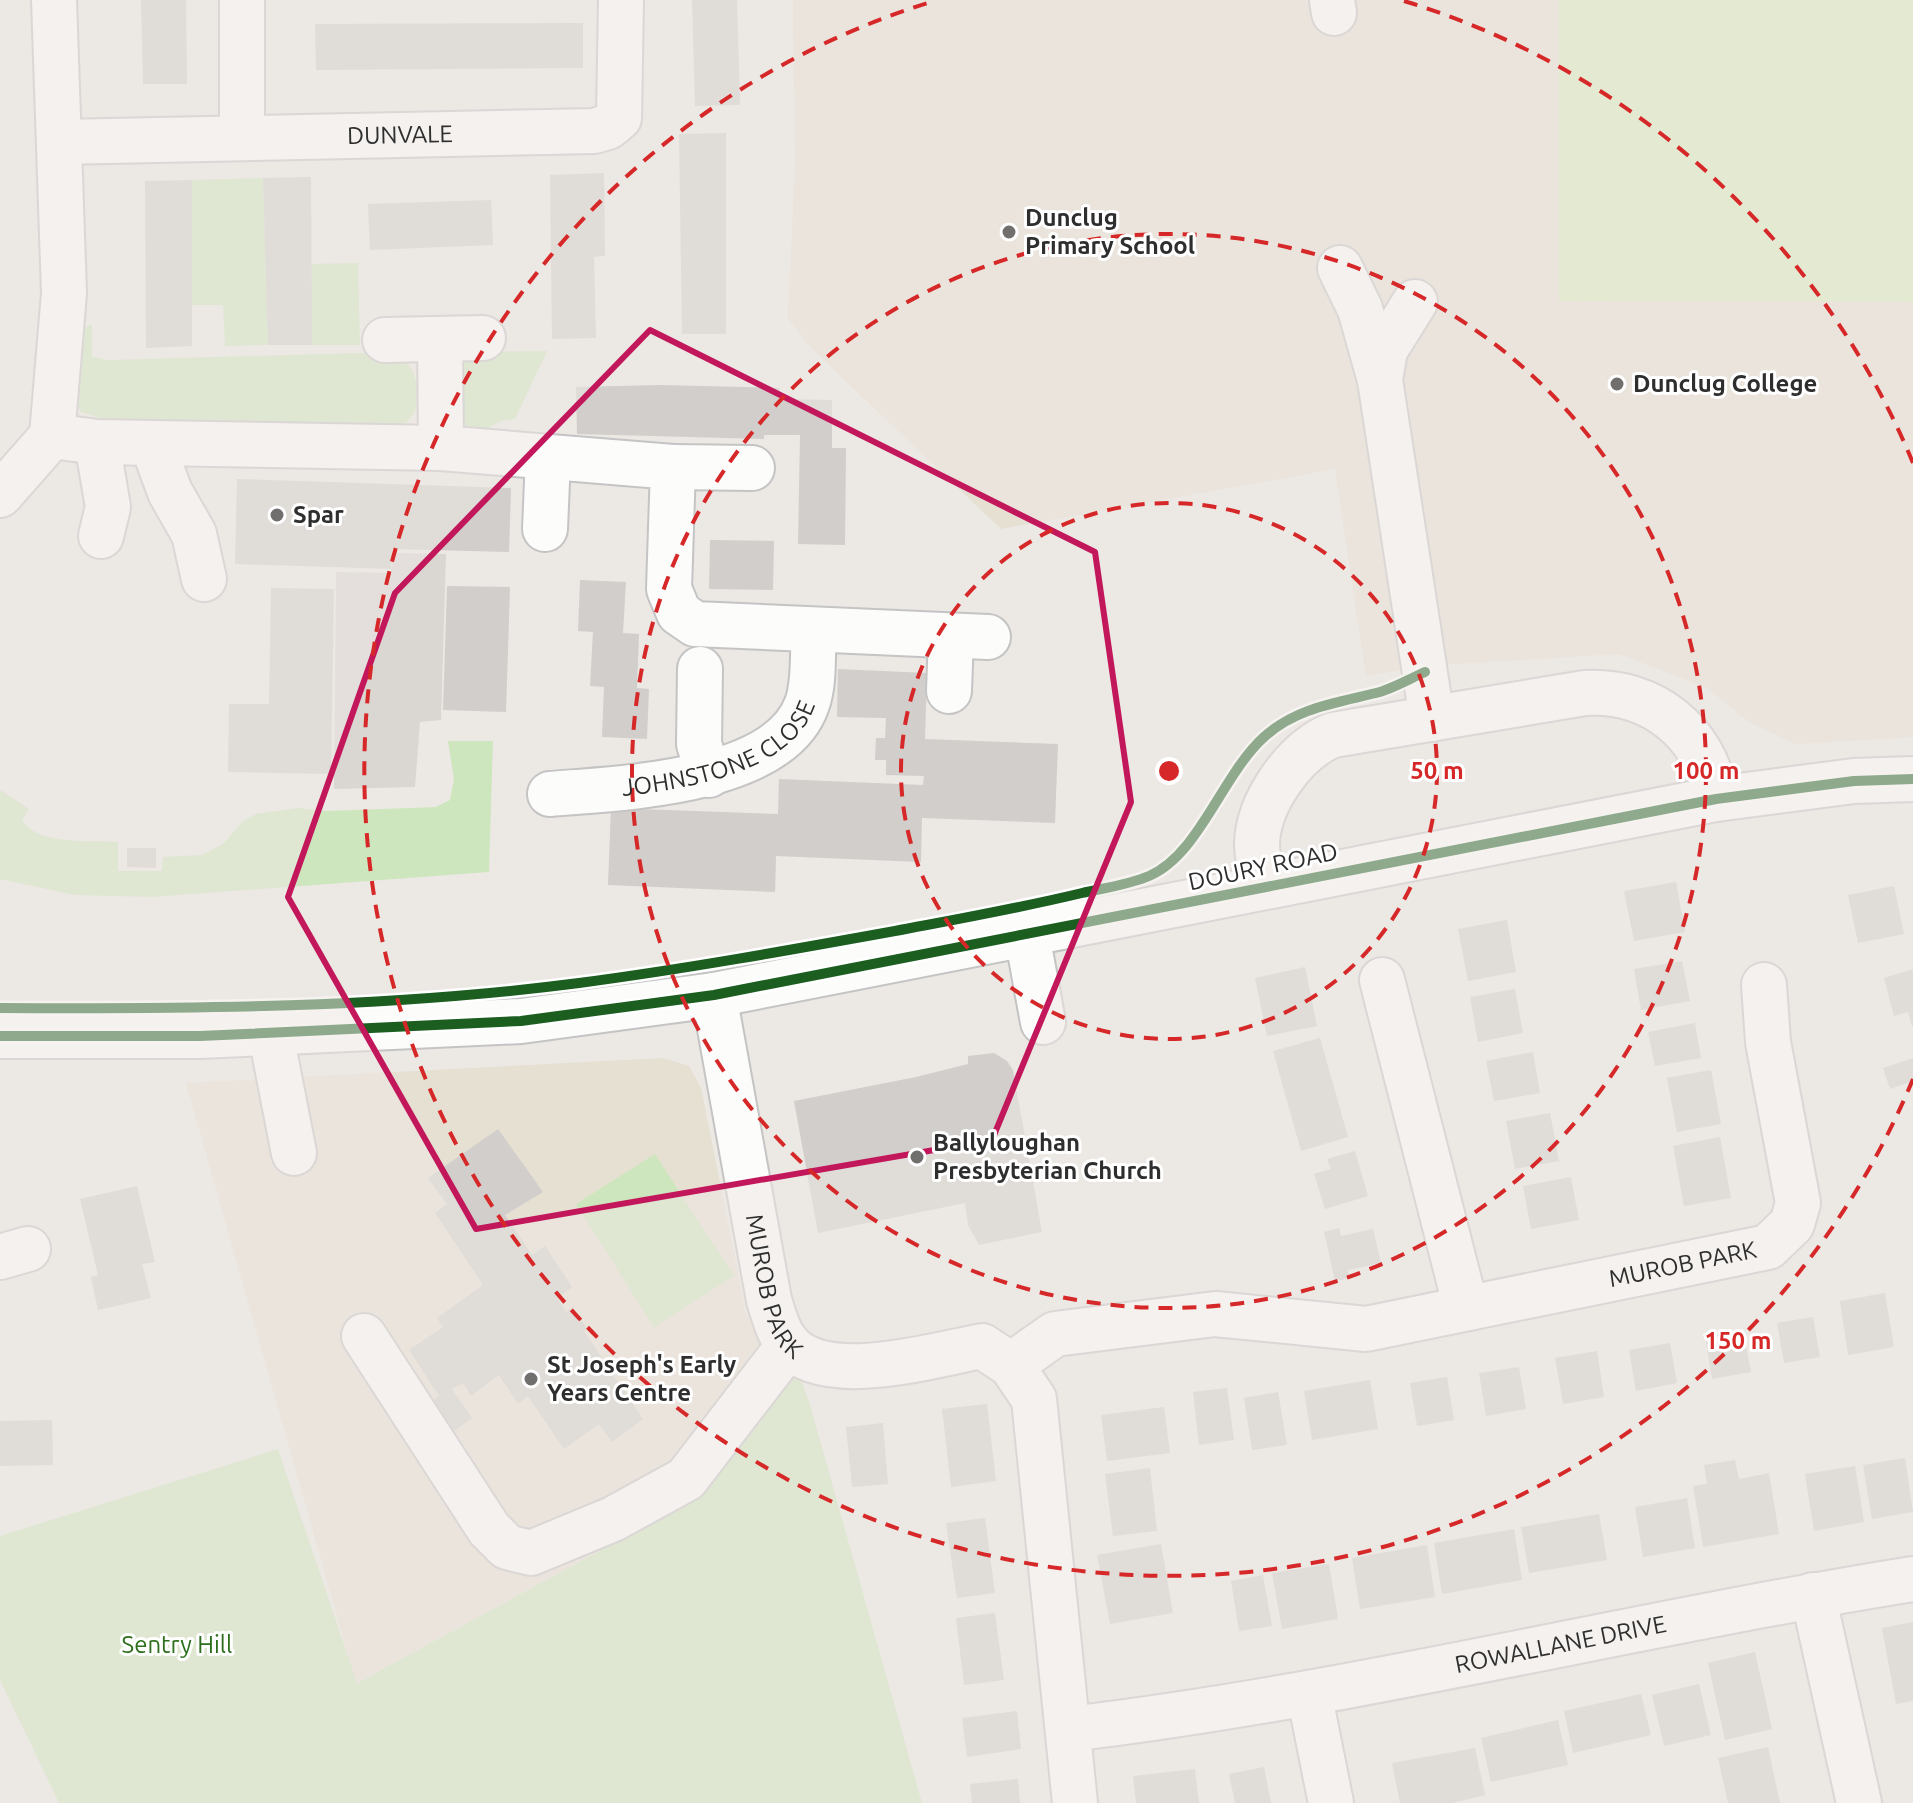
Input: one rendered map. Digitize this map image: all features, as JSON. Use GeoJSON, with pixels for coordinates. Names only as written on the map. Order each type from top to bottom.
{"type":"FeatureCollection","features":[{"type":"Feature","properties":{"kind":"street"},"geometry":{"type":"LineString","coordinates":[[0,495],[52,436],[64,293],[54,0]]}},
{"type":"Feature","properties":{"kind":"street"},"geometry":{"type":"LineString","coordinates":[[242,0],[242,137]]}},
{"type":"Feature","properties":{"kind":"street","name":"DUNVALE"},"geometry":{"type":"LineString","coordinates":[[60,142],[594,131],[608,127],[619,118],[622,89],[621,0]]}},
{"type":"Feature","properties":{"kind":"street"},"geometry":{"type":"LineString","coordinates":[[1340,268],[1360,309],[1380,380],[1432,719]]}},
{"type":"Feature","properties":{"kind":"street"},"geometry":{"type":"LineString","coordinates":[[1380,380],[1385,350],[1415,302]]}},
{"type":"Feature","properties":{"kind":"street"},"geometry":{"type":"LineString","coordinates":[[385,340],[483,338]]}},
{"type":"Feature","properties":{"kind":"street"},"geometry":{"type":"LineString","coordinates":[[440,339],[441,448]]}},
{"type":"Feature","properties":{"kind":"street"},"geometry":{"type":"LineString","coordinates":[[52,436],[97,442],[441,448],[673,467],[752,468]]}},
{"type":"Feature","properties":{"kind":"street"},"geometry":{"type":"LineString","coordinates":[[97,442],[108,507],[101,536]]}},
{"type":"Feature","properties":{"kind":"street"},"geometry":{"type":"LineString","coordinates":[[152,443],[170,492],[194,534],[204,579]]}},
{"type":"Feature","properties":{"kind":"street"},"geometry":{"type":"LineString","coordinates":[[545,529],[548,457]]}},
{"type":"Feature","properties":{"kind":"street"},"geometry":{"type":"LineString","coordinates":[[673,467],[669,589],[679,613],[702,627],[970,637],[949,691]]}},
{"type":"Feature","properties":{"kind":"street","name":"JOHNSTONE CLOSE"},"geometry":{"type":"LineString","coordinates":[[550,794],[656,786],[709,775],[760,751],[798,721],[809,697],[814,630]]}},
{"type":"Feature","properties":{"kind":"street"},"geometry":{"type":"LineString","coordinates":[[700,669],[699,744],[709,775]]}},
{"type":"Feature","properties":{"kind":"street"},"geometry":{"type":"LineString","coordinates":[[1263,887],[1257,845],[1259,827],[1285,776],[1303,753],[1333,735],[1585,693],[1634,696],[1665,714],[1691,740],[1713,777],[1716,799]]}},
{"type":"Feature","properties":{"kind":"street","name":"DOURY ROAD"},"geometry":{"type":"LineString","coordinates":[[0,1036],[274,1033],[521,1021],[714,995],[1716,799],[1854,781],[1913,779]]}},
{"type":"Feature","properties":{"kind":"street"},"geometry":{"type":"LineString","coordinates":[[1027,935],[1043,1022]]}},
{"type":"Feature","properties":{"kind":"street"},"geometry":{"type":"LineString","coordinates":[[1382,980],[1466,1308]]}},
{"type":"Feature","properties":{"kind":"street","name":"MUROB PARK"},"geometry":{"type":"LineString","coordinates":[[1011,1365],[1055,1334],[1215,1314],[1366,1329],[1746,1254],[1768,1247],[1784,1235],[1795,1214],[1798,1192],[1768,1042],[1764,985]]}},
{"type":"Feature","properties":{"kind":"street","name":"MUROB PARK"},"geometry":{"type":"LineString","coordinates":[[714,995],[769,1300],[776,1322],[789,1345],[819,1362],[862,1367],[982,1346],[1011,1365],[1034,1399],[1070,1729],[1075,1803]]}},
{"type":"Feature","properties":{"kind":"street"},"geometry":{"type":"LineString","coordinates":[[274,1033],[275,1056],[294,1153]]}},
{"type":"Feature","properties":{"kind":"street"},"geometry":{"type":"LineString","coordinates":[[364,1336],[489,1529],[507,1547],[523,1553],[571,1538],[613,1519],[686,1479],[789,1345]]}},
{"type":"Feature","properties":{"kind":"street","name":"ROWALLANE DRIVE"},"geometry":{"type":"LineString","coordinates":[[1309,1693],[1813,1595],[1913,1579]]}},
{"type":"Feature","properties":{"kind":"street"},"geometry":{"type":"LineString","coordinates":[[1813,1595],[1859,1803]]}},
{"type":"Feature","properties":{"kind":"street"},"geometry":{"type":"LineString","coordinates":[[1070,1729],[1309,1693],[1331,1803]]}},
{"type":"Feature","properties":{"kind":"highlighted area"},"geometry":{"type":"Polygon","coordinates":[[[650,330],[1095,552],[1131,802],[992,1140],[476,1229],[288,897],[395,593],[650,330]]]}},
{"type":"Feature","properties":{"kind":"shaded area","name":"Dunclug College"},"geometry":{"type":"Polygon","coordinates":[[[793,0],[1913,0],[1913,737],[1795,744],[1749,722],[1707,688],[1619,654],[1424,666],[1366,676],[1335,469],[1001,529],[812,349],[788,319],[795,165],[793,0]]]}},
{"type":"Feature","properties":{"kind":"shaded area"},"geometry":{"type":"Polygon","coordinates":[[[394,553],[446,554],[441,720],[420,722],[415,787],[334,789],[336,572],[391,573],[394,553]]]}},
{"type":"Feature","properties":{"kind":"shaded area","name":"St Joseph's Early Years Centre"},"geometry":{"type":"Polygon","coordinates":[[[663,1058],[689,1066],[701,1088],[746,1313],[810,1405],[816,1433],[356,1683],[186,1083],[663,1058]]]}},
{"type":"Feature","properties":{"kind":"green space"},"geometry":{"type":"Polygon","coordinates":[[[1559,0],[1913,0],[1913,302],[1559,301],[1559,0]]]}},
{"type":"Feature","properties":{"kind":"green space"},"geometry":{"type":"Polygon","coordinates":[[[263,178],[268,345],[225,346],[223,305],[191,305],[192,180],[263,178]]]}},
{"type":"Feature","properties":{"kind":"green space"},"geometry":{"type":"Polygon","coordinates":[[[358,263],[360,345],[312,345],[310,264],[358,263]]]}},
{"type":"Feature","properties":{"kind":"green space"},"geometry":{"type":"Polygon","coordinates":[[[92,324],[92,357],[109,360],[393,352],[408,363],[415,377],[415,412],[407,422],[392,427],[104,419],[81,412],[73,401],[79,331],[92,324]]]}},
{"type":"Feature","properties":{"kind":"green space"},"geometry":{"type":"Polygon","coordinates":[[[547,351],[515,419],[500,421],[484,431],[462,424],[462,360],[472,352],[547,351]]]}},
{"type":"Feature","properties":{"kind":"green space"},"geometry":{"type":"Polygon","coordinates":[[[448,741],[493,741],[489,872],[152,897],[75,895],[0,879],[0,790],[29,809],[22,820],[40,834],[66,840],[118,842],[118,871],[162,871],[163,857],[202,855],[223,844],[243,821],[256,814],[297,808],[327,811],[436,807],[450,800],[454,779],[448,741]]]}},
{"type":"Feature","properties":{"kind":"green space"},"geometry":{"type":"Polygon","coordinates":[[[655,1154],[734,1276],[654,1327],[576,1204],[655,1154]]]}},
{"type":"Feature","properties":{"kind":"green space","name":"Sentry Hill"},"geometry":{"type":"Polygon","coordinates":[[[789,1345],[810,1405],[922,1803],[59,1803],[0,1680],[0,1536],[278,1449],[357,1683],[616,1542],[686,1479],[789,1345]]]}},
{"type":"Feature","properties":{"kind":"building"},"geometry":{"type":"Polygon","coordinates":[[[141,0],[186,0],[187,84],[143,84],[141,0]]]}},
{"type":"Feature","properties":{"kind":"building"},"geometry":{"type":"Polygon","coordinates":[[[692,0],[737,0],[740,105],[695,106],[692,0]]]}},
{"type":"Feature","properties":{"kind":"building"},"geometry":{"type":"Polygon","coordinates":[[[583,23],[583,68],[316,70],[315,24],[583,23]]]}},
{"type":"Feature","properties":{"kind":"building"},"geometry":{"type":"Polygon","coordinates":[[[726,133],[726,334],[682,334],[679,134],[726,133]]]}},
{"type":"Feature","properties":{"kind":"building"},"geometry":{"type":"Polygon","coordinates":[[[604,173],[605,256],[594,257],[596,338],[552,339],[550,175],[604,173]]]}},
{"type":"Feature","properties":{"kind":"building"},"geometry":{"type":"Polygon","coordinates":[[[311,177],[312,345],[268,345],[263,178],[311,177]]]}},
{"type":"Feature","properties":{"kind":"building"},"geometry":{"type":"Polygon","coordinates":[[[192,180],[192,346],[146,348],[145,181],[192,180]]]}},
{"type":"Feature","properties":{"kind":"building"},"geometry":{"type":"Polygon","coordinates":[[[491,200],[493,245],[370,250],[368,204],[491,200]]]}},
{"type":"Feature","properties":{"kind":"building"},"geometry":{"type":"Polygon","coordinates":[[[661,385],[780,388],[779,399],[832,400],[832,448],[846,448],[845,545],[798,544],[800,435],[764,435],[764,439],[577,434],[576,387],[661,385]]]}},
{"type":"Feature","properties":{"kind":"building"},"geometry":{"type":"Polygon","coordinates":[[[237,479],[511,488],[509,552],[392,549],[391,569],[235,564],[237,479]]]}},
{"type":"Feature","properties":{"kind":"building"},"geometry":{"type":"Polygon","coordinates":[[[710,540],[774,541],[773,590],[709,589],[710,540]]]}},
{"type":"Feature","properties":{"kind":"building"},"geometry":{"type":"Polygon","coordinates":[[[580,580],[626,582],[623,633],[639,634],[637,688],[649,689],[647,739],[602,737],[604,687],[590,686],[593,632],[578,631],[580,580]]]}},
{"type":"Feature","properties":{"kind":"building"},"geometry":{"type":"Polygon","coordinates":[[[447,586],[510,587],[506,712],[443,710],[447,586]]]}},
{"type":"Feature","properties":{"kind":"building"},"geometry":{"type":"Polygon","coordinates":[[[271,588],[334,589],[331,774],[228,772],[229,704],[269,704],[271,588]]]}},
{"type":"Feature","properties":{"kind":"building"},"geometry":{"type":"Polygon","coordinates":[[[838,669],[927,673],[925,739],[1058,744],[1055,823],[922,818],[921,862],[776,856],[775,892],[608,885],[611,808],[778,814],[779,779],[923,785],[924,776],[886,775],[886,760],[875,760],[876,738],[885,738],[886,718],[837,717],[838,669]]]}},
{"type":"Feature","properties":{"kind":"building"},"geometry":{"type":"Polygon","coordinates":[[[127,848],[156,848],[156,868],[127,867],[127,848]]]}},
{"type":"Feature","properties":{"kind":"building"},"geometry":{"type":"Polygon","coordinates":[[[1676,882],[1685,932],[1634,941],[1624,891],[1676,882]]]}},
{"type":"Feature","properties":{"kind":"building"},"geometry":{"type":"Polygon","coordinates":[[[1894,886],[1904,934],[1858,943],[1848,895],[1894,886]]]}},
{"type":"Feature","properties":{"kind":"building"},"geometry":{"type":"Polygon","coordinates":[[[1507,920],[1516,972],[1468,981],[1458,929],[1507,920]]]}},
{"type":"Feature","properties":{"kind":"building"},"geometry":{"type":"Polygon","coordinates":[[[1682,961],[1690,1001],[1641,1010],[1634,969],[1682,961]]]}},
{"type":"Feature","properties":{"kind":"building"},"geometry":{"type":"Polygon","coordinates":[[[1305,967],[1317,1026],[1267,1036],[1255,978],[1305,967]]]}},
{"type":"Feature","properties":{"kind":"building"},"geometry":{"type":"Polygon","coordinates":[[[1913,969],[1912,1026],[1908,1012],[1894,1016],[1884,978],[1913,969]]]}},
{"type":"Feature","properties":{"kind":"building"},"geometry":{"type":"Polygon","coordinates":[[[1515,989],[1523,1033],[1478,1042],[1470,997],[1515,989]]]}},
{"type":"Feature","properties":{"kind":"building"},"geometry":{"type":"Polygon","coordinates":[[[1695,1023],[1701,1058],[1655,1066],[1648,1032],[1695,1023]]]}},
{"type":"Feature","properties":{"kind":"building"},"geometry":{"type":"Polygon","coordinates":[[[1320,1038],[1348,1137],[1301,1151],[1273,1051],[1320,1038]]]}},
{"type":"Feature","properties":{"kind":"building"},"geometry":{"type":"Polygon","coordinates":[[[1533,1052],[1540,1093],[1494,1101],[1486,1061],[1533,1052]]]}},
{"type":"Feature","properties":{"kind":"building","name":"Ballyloughan Presbyterian Church"},"geometry":{"type":"Polygon","coordinates":[[[994,1053],[1007,1061],[1013,1070],[1042,1232],[979,1245],[968,1225],[965,1203],[818,1233],[794,1101],[916,1077],[968,1064],[968,1056],[994,1053]]]}},
{"type":"Feature","properties":{"kind":"building"},"geometry":{"type":"Polygon","coordinates":[[[1913,1058],[1913,1081],[1890,1089],[1883,1068],[1913,1058]]]}},
{"type":"Feature","properties":{"kind":"building"},"geometry":{"type":"Polygon","coordinates":[[[1711,1070],[1721,1124],[1677,1132],[1667,1078],[1711,1070]]]}},
{"type":"Feature","properties":{"kind":"building"},"geometry":{"type":"Polygon","coordinates":[[[1550,1113],[1559,1161],[1515,1169],[1506,1121],[1550,1113]]]}},
{"type":"Feature","properties":{"kind":"building","name":"St Joseph's Early Years Centre"},"geometry":{"type":"Polygon","coordinates":[[[498,1129],[543,1192],[505,1215],[532,1255],[545,1246],[572,1287],[558,1298],[566,1312],[573,1307],[587,1329],[584,1331],[643,1419],[612,1442],[599,1424],[564,1449],[528,1396],[518,1404],[499,1375],[471,1396],[463,1383],[452,1389],[472,1418],[448,1436],[427,1404],[439,1396],[409,1350],[443,1327],[437,1318],[483,1285],[435,1213],[447,1204],[428,1178],[498,1129]]]}},
{"type":"Feature","properties":{"kind":"building"},"geometry":{"type":"Polygon","coordinates":[[[1720,1137],[1731,1198],[1684,1206],[1673,1146],[1720,1137]]]}},
{"type":"Feature","properties":{"kind":"building"},"geometry":{"type":"Polygon","coordinates":[[[1355,1151],[1368,1196],[1325,1209],[1314,1174],[1331,1169],[1327,1159],[1355,1151]]]}},
{"type":"Feature","properties":{"kind":"building"},"geometry":{"type":"Polygon","coordinates":[[[1571,1177],[1579,1220],[1531,1229],[1523,1186],[1571,1177]]]}},
{"type":"Feature","properties":{"kind":"building"},"geometry":{"type":"Polygon","coordinates":[[[137,1186],[155,1262],[142,1264],[151,1298],[98,1310],[91,1277],[98,1275],[80,1199],[137,1186]]]}},
{"type":"Feature","properties":{"kind":"building"},"geometry":{"type":"Polygon","coordinates":[[[1339,1228],[1341,1236],[1373,1229],[1381,1263],[1348,1270],[1350,1278],[1335,1281],[1324,1232],[1339,1228]]]}},
{"type":"Feature","properties":{"kind":"building"},"geometry":{"type":"Polygon","coordinates":[[[1885,1293],[1894,1347],[1848,1355],[1840,1301],[1885,1293]]]}},
{"type":"Feature","properties":{"kind":"building"},"geometry":{"type":"Polygon","coordinates":[[[1813,1317],[1820,1357],[1784,1363],[1777,1323],[1813,1317]]]}},
{"type":"Feature","properties":{"kind":"building"},"geometry":{"type":"Polygon","coordinates":[[[1743,1330],[1751,1372],[1712,1379],[1705,1336],[1743,1330]]]}},
{"type":"Feature","properties":{"kind":"building"},"geometry":{"type":"Polygon","coordinates":[[[1670,1343],[1677,1383],[1636,1391],[1629,1350],[1670,1343]]]}},
{"type":"Feature","properties":{"kind":"building"},"geometry":{"type":"Polygon","coordinates":[[[1597,1351],[1604,1397],[1563,1404],[1555,1358],[1597,1351]]]}},
{"type":"Feature","properties":{"kind":"building"},"geometry":{"type":"Polygon","coordinates":[[[1519,1367],[1526,1409],[1486,1416],[1479,1373],[1519,1367]]]}},
{"type":"Feature","properties":{"kind":"building"},"geometry":{"type":"Polygon","coordinates":[[[1447,1377],[1454,1420],[1417,1426],[1410,1383],[1447,1377]]]}},
{"type":"Feature","properties":{"kind":"building"},"geometry":{"type":"Polygon","coordinates":[[[1370,1380],[1378,1429],[1312,1440],[1304,1391],[1370,1380]]]}},
{"type":"Feature","properties":{"kind":"building"},"geometry":{"type":"Polygon","coordinates":[[[1227,1388],[1234,1440],[1199,1445],[1193,1392],[1227,1388]]]}},
{"type":"Feature","properties":{"kind":"building"},"geometry":{"type":"Polygon","coordinates":[[[1278,1392],[1287,1445],[1252,1450],[1244,1398],[1278,1392]]]}},
{"type":"Feature","properties":{"kind":"building"},"geometry":{"type":"Polygon","coordinates":[[[987,1404],[996,1481],[951,1487],[942,1409],[987,1404]]]}},
{"type":"Feature","properties":{"kind":"building"},"geometry":{"type":"Polygon","coordinates":[[[1164,1407],[1170,1453],[1107,1461],[1101,1415],[1164,1407]]]}},
{"type":"Feature","properties":{"kind":"building"},"geometry":{"type":"Polygon","coordinates":[[[52,1420],[53,1465],[0,1466],[0,1421],[52,1420]]]}},
{"type":"Feature","properties":{"kind":"building"},"geometry":{"type":"Polygon","coordinates":[[[883,1423],[888,1484],[852,1487],[846,1427],[883,1423]]]}},
{"type":"Feature","properties":{"kind":"building"},"geometry":{"type":"Polygon","coordinates":[[[1905,1458],[1913,1512],[1872,1519],[1863,1465],[1905,1458]]]}},
{"type":"Feature","properties":{"kind":"building"},"geometry":{"type":"Polygon","coordinates":[[[1735,1460],[1739,1479],[1769,1473],[1779,1534],[1703,1547],[1693,1486],[1707,1484],[1704,1465],[1735,1460]]]}},
{"type":"Feature","properties":{"kind":"building"},"geometry":{"type":"Polygon","coordinates":[[[1855,1466],[1864,1522],[1814,1531],[1805,1474],[1855,1466]]]}},
{"type":"Feature","properties":{"kind":"building"},"geometry":{"type":"Polygon","coordinates":[[[1150,1468],[1157,1531],[1113,1536],[1105,1474],[1150,1468]]]}},
{"type":"Feature","properties":{"kind":"building"},"geometry":{"type":"Polygon","coordinates":[[[1687,1498],[1695,1548],[1643,1557],[1635,1507],[1687,1498]]]}},
{"type":"Feature","properties":{"kind":"building"},"geometry":{"type":"Polygon","coordinates":[[[1599,1514],[1607,1560],[1529,1573],[1521,1527],[1599,1514]]]}},
{"type":"Feature","properties":{"kind":"building"},"geometry":{"type":"Polygon","coordinates":[[[985,1518],[995,1593],[957,1598],[946,1523],[985,1518]]]}},
{"type":"Feature","properties":{"kind":"building"},"geometry":{"type":"Polygon","coordinates":[[[1514,1529],[1522,1580],[1442,1594],[1434,1543],[1514,1529]]]}},
{"type":"Feature","properties":{"kind":"building"},"geometry":{"type":"Polygon","coordinates":[[[1161,1544],[1173,1613],[1110,1624],[1097,1555],[1161,1544]]]}},
{"type":"Feature","properties":{"kind":"building"},"geometry":{"type":"Polygon","coordinates":[[[1427,1545],[1435,1597],[1360,1609],[1352,1558],[1427,1545]]]}},
{"type":"Feature","properties":{"kind":"building"},"geometry":{"type":"Polygon","coordinates":[[[1329,1564],[1338,1619],[1282,1629],[1272,1573],[1329,1564]]]}},
{"type":"Feature","properties":{"kind":"building"},"geometry":{"type":"Polygon","coordinates":[[[1263,1575],[1272,1626],[1239,1631],[1231,1581],[1263,1575]]]}},
{"type":"Feature","properties":{"kind":"building"},"geometry":{"type":"Polygon","coordinates":[[[995,1613],[1004,1680],[964,1685],[956,1618],[995,1613]]]}},
{"type":"Feature","properties":{"kind":"building"},"geometry":{"type":"Polygon","coordinates":[[[1913,1622],[1913,1701],[1896,1704],[1882,1628],[1913,1622]]]}},
{"type":"Feature","properties":{"kind":"building"},"geometry":{"type":"Polygon","coordinates":[[[1755,1652],[1772,1729],[1725,1740],[1708,1663],[1755,1652]]]}},
{"type":"Feature","properties":{"kind":"building"},"geometry":{"type":"Polygon","coordinates":[[[1699,1684],[1711,1735],[1664,1746],[1652,1695],[1699,1684]]]}},
{"type":"Feature","properties":{"kind":"building"},"geometry":{"type":"Polygon","coordinates":[[[1641,1694],[1651,1735],[1573,1753],[1564,1711],[1641,1694]]]}},
{"type":"Feature","properties":{"kind":"building"},"geometry":{"type":"Polygon","coordinates":[[[1017,1711],[1021,1749],[967,1757],[962,1718],[1017,1711]]]}},
{"type":"Feature","properties":{"kind":"building"},"geometry":{"type":"Polygon","coordinates":[[[1558,1720],[1568,1765],[1491,1782],[1481,1738],[1558,1720]]]}},
{"type":"Feature","properties":{"kind":"building"},"geometry":{"type":"Polygon","coordinates":[[[1768,1747],[1780,1803],[1728,1803],[1718,1758],[1768,1747]]]}},
{"type":"Feature","properties":{"kind":"building"},"geometry":{"type":"Polygon","coordinates":[[[1475,1748],[1485,1795],[1452,1803],[1400,1803],[1392,1763],[1475,1748]]]}},
{"type":"Feature","properties":{"kind":"building"},"geometry":{"type":"Polygon","coordinates":[[[1264,1767],[1271,1803],[1235,1803],[1229,1774],[1264,1767]]]}},
{"type":"Feature","properties":{"kind":"building"},"geometry":{"type":"Polygon","coordinates":[[[1195,1769],[1199,1803],[1136,1803],[1133,1776],[1195,1769]]]}},
{"type":"Feature","properties":{"kind":"building"},"geometry":{"type":"Polygon","coordinates":[[[1018,1779],[1020,1803],[972,1803],[970,1784],[1018,1779]]]}},
{"type":"Feature","properties":{"kind":"cycle path"},"geometry":{"type":"LineString","coordinates":[[0,1008],[290,1005],[507,991],[619,978],[777,952],[989,913],[1124,884],[1167,866],[1182,851],[1249,753],[1276,727],[1303,713],[1382,691],[1425,672]]}},
{"type":"Feature","properties":{"kind":"cycle path"},"geometry":{"type":"LineString","coordinates":[[0,1036],[200,1036],[521,1021],[714,995],[1716,799],[1854,781],[1913,779]]}},
{"type":"Feature","properties":{"kind":"place","name":"Dunclug Primary School"},"geometry":{"type":"Point","coordinates":[1009,232]}},
{"type":"Feature","properties":{"kind":"place","name":"Dunclug College"},"geometry":{"type":"Point","coordinates":[1617,384]}},
{"type":"Feature","properties":{"kind":"place","name":"Spar"},"geometry":{"type":"Point","coordinates":[277,515]}},
{"type":"Feature","properties":{"kind":"place","name":"Ballyloughan Presbyterian Church"},"geometry":{"type":"Point","coordinates":[917,1157]}},
{"type":"Feature","properties":{"kind":"place","name":"St Joseph's Early Years Centre"},"geometry":{"type":"Point","coordinates":[531,1379]}}]}
